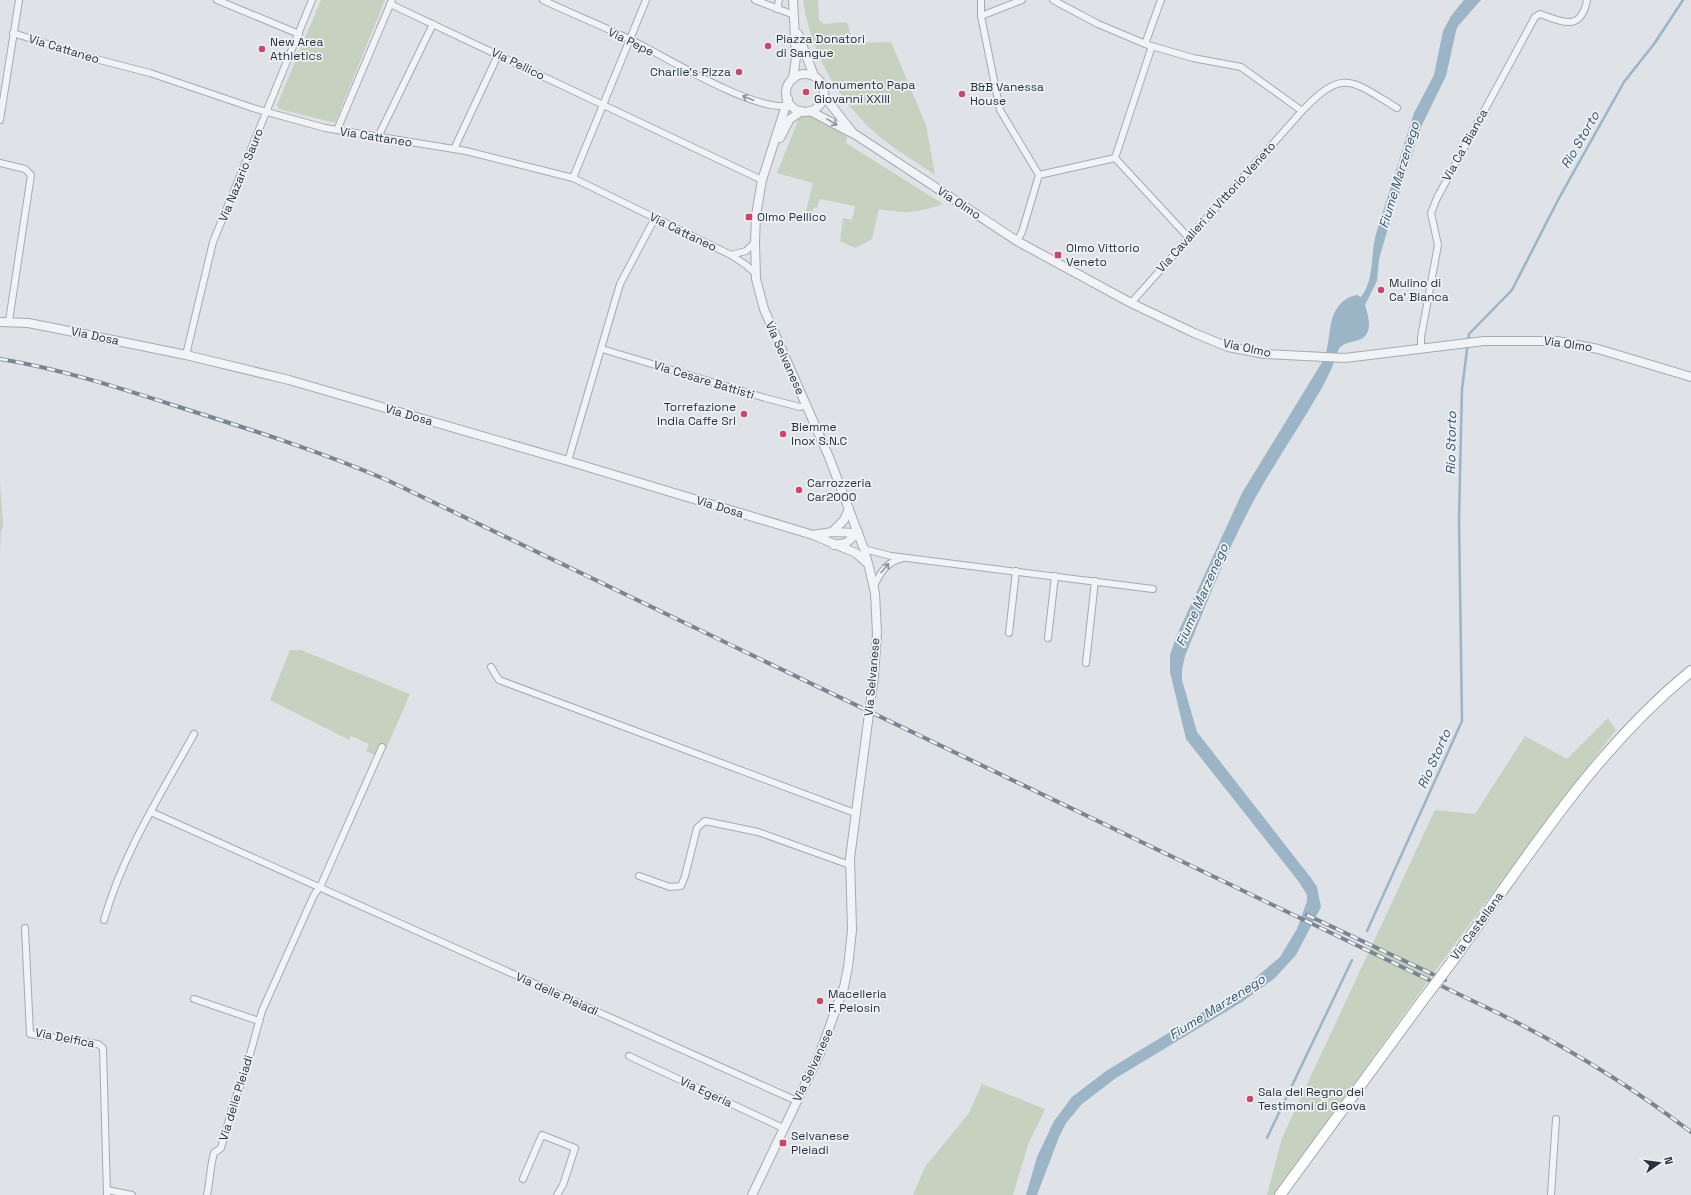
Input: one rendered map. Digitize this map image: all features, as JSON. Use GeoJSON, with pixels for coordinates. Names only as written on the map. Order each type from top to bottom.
{"type":"FeatureCollection","features":[{"type":"Feature","properties":{"kind":"main road","name":"Via Castellana"},"geometry":{"type":"LineString","coordinates":[[1280,1195],[1586,777],[1639,717],[1691,671]]}},
{"type":"Feature","properties":{"kind":"street"},"geometry":{"type":"LineString","coordinates":[[0,120],[19,0]]}},
{"type":"Feature","properties":{"kind":"street"},"geometry":{"type":"LineString","coordinates":[[217,0],[298,34]]}},
{"type":"Feature","properties":{"kind":"street","name":"Via Nazario Sauro"},"geometry":{"type":"LineString","coordinates":[[186,355],[213,242],[312,0]]}},
{"type":"Feature","properties":{"kind":"street","name":"Via Pepe"},"geometry":{"type":"LineString","coordinates":[[543,0],[761,104],[786,103]]}},
{"type":"Feature","properties":{"kind":"street"},"geometry":{"type":"LineString","coordinates":[[573,178],[646,0]]}},
{"type":"Feature","properties":{"kind":"street"},"geometry":{"type":"LineString","coordinates":[[755,0],[794,15]]}},
{"type":"Feature","properties":{"kind":"street"},"geometry":{"type":"LineString","coordinates":[[777,9],[779,0]]}},
{"type":"Feature","properties":{"kind":"street","name":"Via Olmo"},"geometry":{"type":"LineString","coordinates":[[793,0],[796,60],[793,79],[787,88],[786,103],[796,109],[806,111],[853,133],[1017,241],[1131,303],[1194,333],[1228,347],[1265,354],[1344,358],[1484,341],[1557,341],[1580,344],[1691,377]]}},
{"type":"Feature","properties":{"kind":"street"},"geometry":{"type":"LineString","coordinates":[[981,0],[981,16],[1000,110],[1039,175],[1022,232],[1017,241]]}},
{"type":"Feature","properties":{"kind":"street"},"geometry":{"type":"LineString","coordinates":[[981,16],[1022,0]]}},
{"type":"Feature","properties":{"kind":"street"},"geometry":{"type":"LineString","coordinates":[[1053,0],[1098,24],[1145,44],[1193,58],[1241,67],[1302,111]]}},
{"type":"Feature","properties":{"kind":"street"},"geometry":{"type":"LineString","coordinates":[[1145,44],[1161,0]]}},
{"type":"Feature","properties":{"kind":"street","name":"Via Ca' Bianca"},"geometry":{"type":"LineString","coordinates":[[1418,348],[1438,245],[1431,213],[1437,198],[1535,17],[1540,14],[1572,22],[1580,19],[1585,11],[1587,0]]}},
{"type":"Feature","properties":{"kind":"street"},"geometry":{"type":"LineString","coordinates":[[337,130],[391,2]]}},
{"type":"Feature","properties":{"kind":"street","name":"Via Pellico"},"geometry":{"type":"LineString","coordinates":[[391,2],[433,24],[762,180]]}},
{"type":"Feature","properties":{"kind":"street"},"geometry":{"type":"LineString","coordinates":[[378,137],[433,24]]}},
{"type":"Feature","properties":{"kind":"street","name":"Via Olmo"},"geometry":{"type":"LineString","coordinates":[[795,26],[814,76],[822,84],[824,96],[853,133]]}},
{"type":"Feature","properties":{"kind":"street","name":"Via Cattaneo"},"geometry":{"type":"LineString","coordinates":[[14,33],[88,57],[150,73],[266,112],[337,130],[454,149],[573,178],[731,255],[756,274]]}},
{"type":"Feature","properties":{"kind":"street"},"geometry":{"type":"LineString","coordinates":[[1115,158],[1152,46]]}},
{"type":"Feature","properties":{"kind":"street"},"geometry":{"type":"LineString","coordinates":[[454,149],[498,55]]}},
{"type":"Feature","properties":{"kind":"street"},"geometry":{"type":"LineString","coordinates":[[793,79],[803,74],[814,76]]}},
{"type":"Feature","properties":{"kind":"street","name":"Via Cavalieri di Vittorio Veneto"},"geometry":{"type":"LineString","coordinates":[[1131,303],[1319,93],[1340,82],[1351,83],[1371,92],[1397,108]]}},
{"type":"Feature","properties":{"kind":"street"},"geometry":{"type":"LineString","coordinates":[[806,111],[819,106],[824,96]]}},
{"type":"Feature","properties":{"kind":"street","name":"Via Selvanese"},"geometry":{"type":"LineString","coordinates":[[752,1195],[820,1053],[844,987],[852,930],[850,865],[855,813],[874,676],[877,618],[874,588],[870,567],[864,549],[806,405],[764,309],[756,274],[756,216],[762,180],[786,103]]}},
{"type":"Feature","properties":{"kind":"street","name":"Via Selvanese"},"geometry":{"type":"LineString","coordinates":[[768,162],[790,119],[806,111]]}},
{"type":"Feature","properties":{"kind":"street"},"geometry":{"type":"LineString","coordinates":[[1039,175],[1115,158]]}},
{"type":"Feature","properties":{"kind":"street"},"geometry":{"type":"LineString","coordinates":[[1115,158],[1189,238]]}},
{"type":"Feature","properties":{"kind":"street"},"geometry":{"type":"LineString","coordinates":[[0,164],[25,169],[31,175],[9,322]]}},
{"type":"Feature","properties":{"kind":"street"},"geometry":{"type":"LineString","coordinates":[[568,461],[620,284],[655,218]]}},
{"type":"Feature","properties":{"kind":"street","name":"Via Cattaneo"},"geometry":{"type":"LineString","coordinates":[[731,255],[746,251],[755,242]]}},
{"type":"Feature","properties":{"kind":"street","name":"Via Cattaneo"},"geometry":{"type":"LineString","coordinates":[[731,255],[755,262]]}},
{"type":"Feature","properties":{"kind":"street","name":"Via Dosa"},"geometry":{"type":"LineString","coordinates":[[0,322],[54,328],[186,355],[289,380],[568,461],[813,535],[859,555],[870,567]]}},
{"type":"Feature","properties":{"kind":"street","name":"Via Cesare Battisti"},"geometry":{"type":"LineString","coordinates":[[602,349],[765,398],[800,407],[806,405]]}},
{"type":"Feature","properties":{"kind":"street"},"geometry":{"type":"LineString","coordinates":[[832,532],[844,520],[849,509]]}},
{"type":"Feature","properties":{"kind":"street"},"geometry":{"type":"LineString","coordinates":[[813,535],[832,532],[858,533]]}},
{"type":"Feature","properties":{"kind":"street"},"geometry":{"type":"LineString","coordinates":[[833,545],[846,543],[858,533]]}},
{"type":"Feature","properties":{"kind":"street"},"geometry":{"type":"LineString","coordinates":[[864,549],[904,557],[1153,588]]}},
{"type":"Feature","properties":{"kind":"street"},"geometry":{"type":"LineString","coordinates":[[874,588],[883,569],[889,563],[904,557]]}},
{"type":"Feature","properties":{"kind":"street"},"geometry":{"type":"LineString","coordinates":[[1009,633],[1016,571]]}},
{"type":"Feature","properties":{"kind":"street"},"geometry":{"type":"LineString","coordinates":[[1048,638],[1056,576]]}},
{"type":"Feature","properties":{"kind":"street"},"geometry":{"type":"LineString","coordinates":[[1086,663],[1095,581]]}},
{"type":"Feature","properties":{"kind":"street"},"geometry":{"type":"LineString","coordinates":[[491,666],[499,680],[855,813]]}},
{"type":"Feature","properties":{"kind":"street"},"geometry":{"type":"LineString","coordinates":[[104,920],[112,892],[145,820],[151,812],[194,734]]}},
{"type":"Feature","properties":{"kind":"street","name":"Via delle Pleiadi"},"geometry":{"type":"LineString","coordinates":[[207,1195],[214,1153],[221,1148],[233,1105],[244,1076],[262,1011],[318,888],[321,885],[382,747]]}},
{"type":"Feature","properties":{"kind":"street","name":"Via delle Pleiadi"},"geometry":{"type":"LineString","coordinates":[[151,812],[797,1101]]}},
{"type":"Feature","properties":{"kind":"street"},"geometry":{"type":"LineString","coordinates":[[639,876],[670,887],[681,886],[697,828],[705,821],[710,820],[735,828],[758,832],[850,865]]}},
{"type":"Feature","properties":{"kind":"street","name":"Via Delfica"},"geometry":{"type":"LineString","coordinates":[[25,928],[30,1034],[98,1044],[102,1048],[107,1192]]}},
{"type":"Feature","properties":{"kind":"street"},"geometry":{"type":"LineString","coordinates":[[194,999],[259,1021]]}},
{"type":"Feature","properties":{"kind":"street","name":"Via Egeria"},"geometry":{"type":"LineString","coordinates":[[629,1056],[783,1128]]}},
{"type":"Feature","properties":{"kind":"street"},"geometry":{"type":"LineString","coordinates":[[1551,1195],[1556,1120]]}},
{"type":"Feature","properties":{"kind":"street"},"geometry":{"type":"LineString","coordinates":[[522,1180],[542,1135],[575,1148],[563,1185],[557,1195]]}},
{"type":"Feature","properties":{"kind":"street"},"geometry":{"type":"LineString","coordinates":[[107,1192],[132,1195]]}},
{"type":"Feature","properties":{"kind":"green space"},"geometry":{"type":"Polygon","coordinates":[[[321,0],[385,0],[335,123],[279,109],[277,105],[321,0]]]}},
{"type":"Feature","properties":{"kind":"green space"},"geometry":{"type":"Polygon","coordinates":[[[803,0],[818,0],[819,20],[824,24],[845,22],[848,24],[852,43],[891,42],[926,125],[935,175],[880,137],[851,108],[839,92],[820,58],[812,39],[803,0]]]}},
{"type":"Feature","properties":{"kind":"green space"},"geometry":{"type":"Polygon","coordinates":[[[804,116],[815,117],[832,126],[847,137],[846,143],[943,204],[911,212],[897,212],[879,209],[872,239],[855,248],[840,241],[843,218],[852,220],[855,206],[820,199],[817,208],[814,207],[812,213],[806,211],[813,183],[777,173],[799,118],[804,116]]]}},
{"type":"Feature","properties":{"kind":"green space"},"geometry":{"type":"Polygon","coordinates":[[[0,481],[3,527],[1,532],[0,553],[0,481]]]}},
{"type":"Feature","properties":{"kind":"green space"},"geometry":{"type":"Polygon","coordinates":[[[290,650],[301,650],[410,694],[386,749],[379,747],[375,755],[366,751],[369,744],[351,736],[349,740],[270,700],[290,650]]]}},
{"type":"Feature","properties":{"kind":"green space"},"geometry":{"type":"Polygon","coordinates":[[[1608,718],[1616,730],[1443,961],[1275,1195],[1267,1195],[1282,1138],[1435,810],[1475,814],[1525,736],[1567,759],[1608,718]]]}},
{"type":"Feature","properties":{"kind":"green space"},"geometry":{"type":"Polygon","coordinates":[[[982,1084],[1045,1109],[1028,1145],[1013,1195],[913,1195],[925,1167],[969,1113],[982,1084]]]}},
{"type":"Feature","properties":{"kind":"water","name":"Fiume Marzenego"},"geometry":{"type":"Polygon","coordinates":[[[1464,0],[1481,0],[1458,26],[1446,76],[1421,127],[1379,259],[1377,281],[1365,305],[1369,320],[1368,330],[1365,336],[1360,340],[1347,343],[1338,351],[1332,368],[1320,391],[1258,494],[1242,524],[1216,580],[1185,656],[1182,670],[1182,680],[1197,732],[1311,878],[1317,887],[1321,907],[1296,955],[1275,978],[1242,1002],[1116,1078],[1082,1104],[1066,1123],[1059,1137],[1037,1195],[1026,1195],[1037,1157],[1054,1121],[1072,1097],[1106,1071],[1247,985],[1280,957],[1297,929],[1307,901],[1307,895],[1299,882],[1186,739],[1170,672],[1170,655],[1176,637],[1242,493],[1324,359],[1330,327],[1335,312],[1339,305],[1346,299],[1357,295],[1361,297],[1365,290],[1370,275],[1376,234],[1414,113],[1434,75],[1443,31],[1451,16],[1464,0]]]}},
{"type":"Feature","properties":{"kind":"waterway","name":"Rio Storto"},"geometry":{"type":"LineString","coordinates":[[1367,931],[1462,721],[1459,520],[1462,389],[1469,334],[1512,290],[1558,200],[1624,82],[1654,44],[1683,0]]}},
{"type":"Feature","properties":{"kind":"waterway","name":"Rio Storto"},"geometry":{"type":"LineString","coordinates":[[1267,1138],[1352,960]]}},
{"type":"Feature","properties":{"kind":"railway"},"geometry":{"type":"LineString","coordinates":[[0,359],[45,368],[135,393],[284,441],[336,459],[387,480],[1500,1014],[1550,1040],[1598,1068],[1622,1083],[1691,1132]]}},
{"type":"Feature","properties":{"kind":"railway"},"geometry":{"type":"LineString","coordinates":[[1307,915],[1445,980]]}},
{"type":"Feature","properties":{"kind":"place","name":"Piazza Donatori di Sangue"},"geometry":{"type":"Point","coordinates":[768,46]}},
{"type":"Feature","properties":{"kind":"place","name":"New Area Athletics"},"geometry":{"type":"Point","coordinates":[262,49]}},
{"type":"Feature","properties":{"kind":"place","name":"Charlie's Pizza"},"geometry":{"type":"Point","coordinates":[739,72]}},
{"type":"Feature","properties":{"kind":"place","name":"Monumento Papa Giovanni XXIII"},"geometry":{"type":"Point","coordinates":[806,92]}},
{"type":"Feature","properties":{"kind":"place","name":"B&B Vanessa House"},"geometry":{"type":"Point","coordinates":[962,94]}},
{"type":"Feature","properties":{"kind":"place","name":"Olmo Pellico"},"geometry":{"type":"Point","coordinates":[749,217]}},
{"type":"Feature","properties":{"kind":"place","name":"Olmo Vittorio Veneto"},"geometry":{"type":"Point","coordinates":[1058,255]}},
{"type":"Feature","properties":{"kind":"place","name":"Mulino di Ca’ Bianca"},"geometry":{"type":"Point","coordinates":[1381,290]}},
{"type":"Feature","properties":{"kind":"place","name":"Torrefazione India Caffe Srl"},"geometry":{"type":"Point","coordinates":[744,414]}},
{"type":"Feature","properties":{"kind":"place","name":"Biemme Inox S.N.C"},"geometry":{"type":"Point","coordinates":[783,434]}},
{"type":"Feature","properties":{"kind":"place","name":"Carrozzeria Car2000"},"geometry":{"type":"Point","coordinates":[799,490]}},
{"type":"Feature","properties":{"kind":"place","name":"Macelleria F. Pelosin"},"geometry":{"type":"Point","coordinates":[820,1001]}},
{"type":"Feature","properties":{"kind":"place","name":"Sala del Regno dei Testimoni di Geova"},"geometry":{"type":"Point","coordinates":[1250,1099]}},
{"type":"Feature","properties":{"kind":"place","name":"Selvanese Pleiadi"},"geometry":{"type":"Point","coordinates":[783,1143]}}]}
